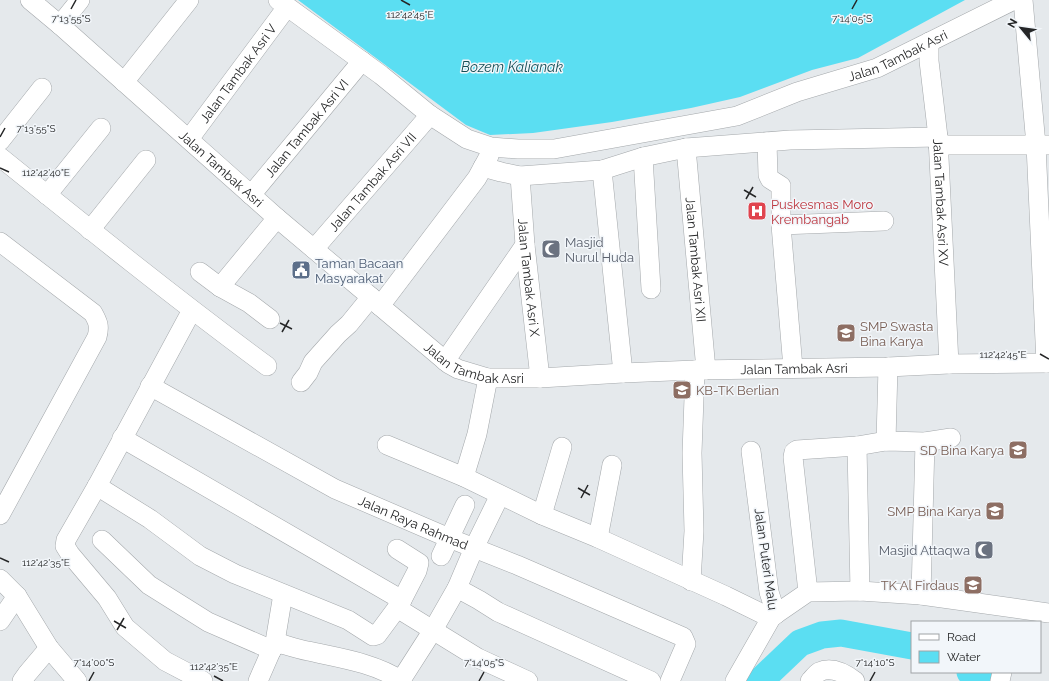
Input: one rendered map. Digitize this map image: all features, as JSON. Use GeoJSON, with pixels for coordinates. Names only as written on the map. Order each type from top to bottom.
{"type":"FeatureCollection","features":[{"type":"Feature","properties":{"kind":"street","name":"Jalan Tambak Asri"},"geometry":{"type":"LineString","coordinates":[[30,0],[277,218],[445,361],[458,369],[488,378],[540,378],[700,370],[1048,363]]}},
{"type":"Feature","properties":{"kind":"street"},"geometry":{"type":"LineString","coordinates":[[60,25],[80,0]]}},
{"type":"Feature","properties":{"kind":"street"},"geometry":{"type":"LineString","coordinates":[[124,82],[189,0]]}},
{"type":"Feature","properties":{"kind":"street","name":"Jalan Tambak Asri"},"geometry":{"type":"LineString","coordinates":[[282,4],[362,61],[430,115],[467,139],[492,147],[554,149],[737,116],[797,92],[877,68],[1014,0]]}},
{"type":"Feature","properties":{"kind":"street"},"geometry":{"type":"LineString","coordinates":[[1023,0],[1043,145],[1048,363]]}},
{"type":"Feature","properties":{"kind":"street","name":"Jalan Tambak Asri V"},"geometry":{"type":"LineString","coordinates":[[189,139],[282,4]]}},
{"type":"Feature","properties":{"kind":"street","name":"Jalan Tambak Asri XV"},"geometry":{"type":"LineString","coordinates":[[929,42],[929,61],[938,141],[950,364]]}},
{"type":"Feature","properties":{"kind":"street","name":"Jalan Tambak Asri VI"},"geometry":{"type":"LineString","coordinates":[[251,195],[362,61]]}},
{"type":"Feature","properties":{"kind":"street"},"geometry":{"type":"LineString","coordinates":[[0,141],[42,88]]}},
{"type":"Feature","properties":{"kind":"street","name":"Jalan Tambak Asri VII"},"geometry":{"type":"LineString","coordinates":[[314,249],[430,115]]}},
{"type":"Feature","properties":{"kind":"street"},"geometry":{"type":"LineString","coordinates":[[47,195],[101,128]]}},
{"type":"Feature","properties":{"kind":"street"},"geometry":{"type":"LineString","coordinates":[[483,167],[520,176],[602,170],[643,157],[686,148],[790,140],[938,141],[1043,145]]}},
{"type":"Feature","properties":{"kind":"street"},"geometry":{"type":"LineString","coordinates":[[767,142],[768,175],[770,179],[781,186],[781,225],[793,368]]}},
{"type":"Feature","properties":{"kind":"street"},"geometry":{"type":"LineString","coordinates":[[301,382],[308,373],[313,362],[338,334],[375,301],[477,178],[490,155],[492,147]]}},
{"type":"Feature","properties":{"kind":"street","name":"Jalan Tambak Asri XII"},"geometry":{"type":"LineString","coordinates":[[686,148],[700,370],[692,453],[694,531],[691,581]]}},
{"type":"Feature","properties":{"kind":"street"},"geometry":{"type":"LineString","coordinates":[[0,157],[192,310],[267,366]]}},
{"type":"Feature","properties":{"kind":"street"},"geometry":{"type":"LineString","coordinates":[[643,157],[651,289]]}},
{"type":"Feature","properties":{"kind":"street"},"geometry":{"type":"LineString","coordinates":[[90,230],[146,160]]}},
{"type":"Feature","properties":{"kind":"street"},"geometry":{"type":"LineString","coordinates":[[602,170],[623,373]]}},
{"type":"Feature","properties":{"kind":"street","name":"Jalan Tambak Asri X"},"geometry":{"type":"LineString","coordinates":[[520,176],[525,245],[540,378]]}},
{"type":"Feature","properties":{"kind":"street"},"geometry":{"type":"LineString","coordinates":[[220,287],[277,218]]}},
{"type":"Feature","properties":{"kind":"street"},"geometry":{"type":"LineString","coordinates":[[781,225],[884,221]]}},
{"type":"Feature","properties":{"kind":"street"},"geometry":{"type":"LineString","coordinates":[[0,242],[93,313],[98,322],[99,329],[97,337],[0,515]]}},
{"type":"Feature","properties":{"kind":"street"},"geometry":{"type":"LineString","coordinates":[[445,361],[525,245]]}},
{"type":"Feature","properties":{"kind":"street"},"geometry":{"type":"LineString","coordinates":[[200,272],[220,287],[249,303],[270,319]]}},
{"type":"Feature","properties":{"kind":"street"},"geometry":{"type":"LineString","coordinates":[[192,310],[97,486],[66,540],[66,546],[70,554],[107,598],[125,627],[165,660],[203,681]]}},
{"type":"Feature","properties":{"kind":"street"},"geometry":{"type":"LineString","coordinates":[[886,441],[888,367]]}},
{"type":"Feature","properties":{"kind":"street"},"geometry":{"type":"LineString","coordinates":[[464,477],[477,434],[488,378]]}},
{"type":"Feature","properties":{"kind":"street","name":"Jalan Raya Rahmad"},"geometry":{"type":"LineString","coordinates":[[150,386],[335,489],[449,538],[517,564],[677,634],[685,640],[686,644],[670,681]]}},
{"type":"Feature","properties":{"kind":"street"},"geometry":{"type":"LineString","coordinates":[[122,438],[400,604],[433,630],[478,658],[528,681]]}},
{"type":"Feature","properties":{"kind":"street"},"geometry":{"type":"LineString","coordinates":[[808,592],[792,457],[794,452],[797,450],[857,446],[886,441],[925,442],[951,438]]}},
{"type":"Feature","properties":{"kind":"street"},"geometry":{"type":"LineString","coordinates":[[921,595],[925,442]]}},
{"type":"Feature","properties":{"kind":"street"},"geometry":{"type":"LineString","coordinates":[[387,445],[464,477],[542,515],[598,538],[691,581],[773,616],[808,592],[860,590],[921,595],[1015,615],[1049,613]]}},
{"type":"Feature","properties":{"kind":"street"},"geometry":{"type":"LineString","coordinates":[[857,446],[860,590]]}},
{"type":"Feature","properties":{"kind":"street"},"geometry":{"type":"LineString","coordinates":[[542,515],[562,447]]}},
{"type":"Feature","properties":{"kind":"street","name":"Jalan Puteri Malu"},"geometry":{"type":"LineString","coordinates":[[735,681],[773,616],[751,451]]}},
{"type":"Feature","properties":{"kind":"street"},"geometry":{"type":"LineString","coordinates":[[598,538],[612,465]]}},
{"type":"Feature","properties":{"kind":"street"},"geometry":{"type":"LineString","coordinates":[[97,486],[150,519],[200,556],[235,574],[348,620],[374,636],[377,635],[400,604],[417,571],[419,563],[397,549]]}},
{"type":"Feature","properties":{"kind":"street"},"geometry":{"type":"LineString","coordinates":[[102,540],[149,586],[208,622],[273,646],[332,655],[383,670],[402,680],[457,588],[474,548],[500,495]]}},
{"type":"Feature","properties":{"kind":"street"},"geometry":{"type":"LineString","coordinates":[[441,556],[465,505]]}},
{"type":"Feature","properties":{"kind":"street"},"geometry":{"type":"LineString","coordinates":[[0,579],[17,596],[49,648],[77,681]]}},
{"type":"Feature","properties":{"kind":"street"},"geometry":{"type":"LineString","coordinates":[[457,588],[498,612],[651,681]]}},
{"type":"Feature","properties":{"kind":"street"},"geometry":{"type":"LineString","coordinates":[[258,681],[273,646],[283,594]]}},
{"type":"Feature","properties":{"kind":"street"},"geometry":{"type":"LineString","coordinates":[[0,621],[17,596]]}},
{"type":"Feature","properties":{"kind":"street"},"geometry":{"type":"LineString","coordinates":[[22,681],[49,648]]}},
{"type":"Feature","properties":{"kind":"street"},"geometry":{"type":"LineString","coordinates":[[810,681],[819,672],[832,670],[848,678]]}},
{"type":"Feature","properties":{"kind":"water","name":"Bozem Kalianak"},"geometry":{"type":"Polygon","coordinates":[[[298,0],[965,0],[858,58],[812,70],[740,97],[691,108],[612,122],[533,133],[490,135],[466,125],[298,0]]]}},
{"type":"Feature","properties":{"kind":"waterway"},"geometry":{"type":"LineString","coordinates":[[760,681],[800,643],[822,635],[841,633],[911,646]]}},
{"type":"Feature","properties":{"kind":"waterway"},"geometry":{"type":"LineString","coordinates":[[972,673],[994,681]]}},
{"type":"Feature","properties":{"kind":"place","name":"Puskesmas Moro Krembangab"},"geometry":{"type":"Point","coordinates":[757,211]}},
{"type":"Feature","properties":{"kind":"place","name":"Masjid Nurul Huda"},"geometry":{"type":"Point","coordinates":[551,249]}},
{"type":"Feature","properties":{"kind":"place","name":"Taman Bacaan Masyarakat"},"geometry":{"type":"Point","coordinates":[301,270]}},
{"type":"Feature","properties":{"kind":"place","name":"SMP Swasta Bina Karya"},"geometry":{"type":"Point","coordinates":[846,333]}},
{"type":"Feature","properties":{"kind":"place","name":"KB-TK Berlian"},"geometry":{"type":"Point","coordinates":[682,390]}},
{"type":"Feature","properties":{"kind":"place","name":"SD Bina Karya"},"geometry":{"type":"Point","coordinates":[1018,450]}},
{"type":"Feature","properties":{"kind":"place","name":"SMP Bina Karya"},"geometry":{"type":"Point","coordinates":[995,511]}},
{"type":"Feature","properties":{"kind":"place","name":"Masjid Attaqwa"},"geometry":{"type":"Point","coordinates":[984,550]}},
{"type":"Feature","properties":{"kind":"place","name":"TK Al Firdaus"},"geometry":{"type":"Point","coordinates":[973,585]}}]}
